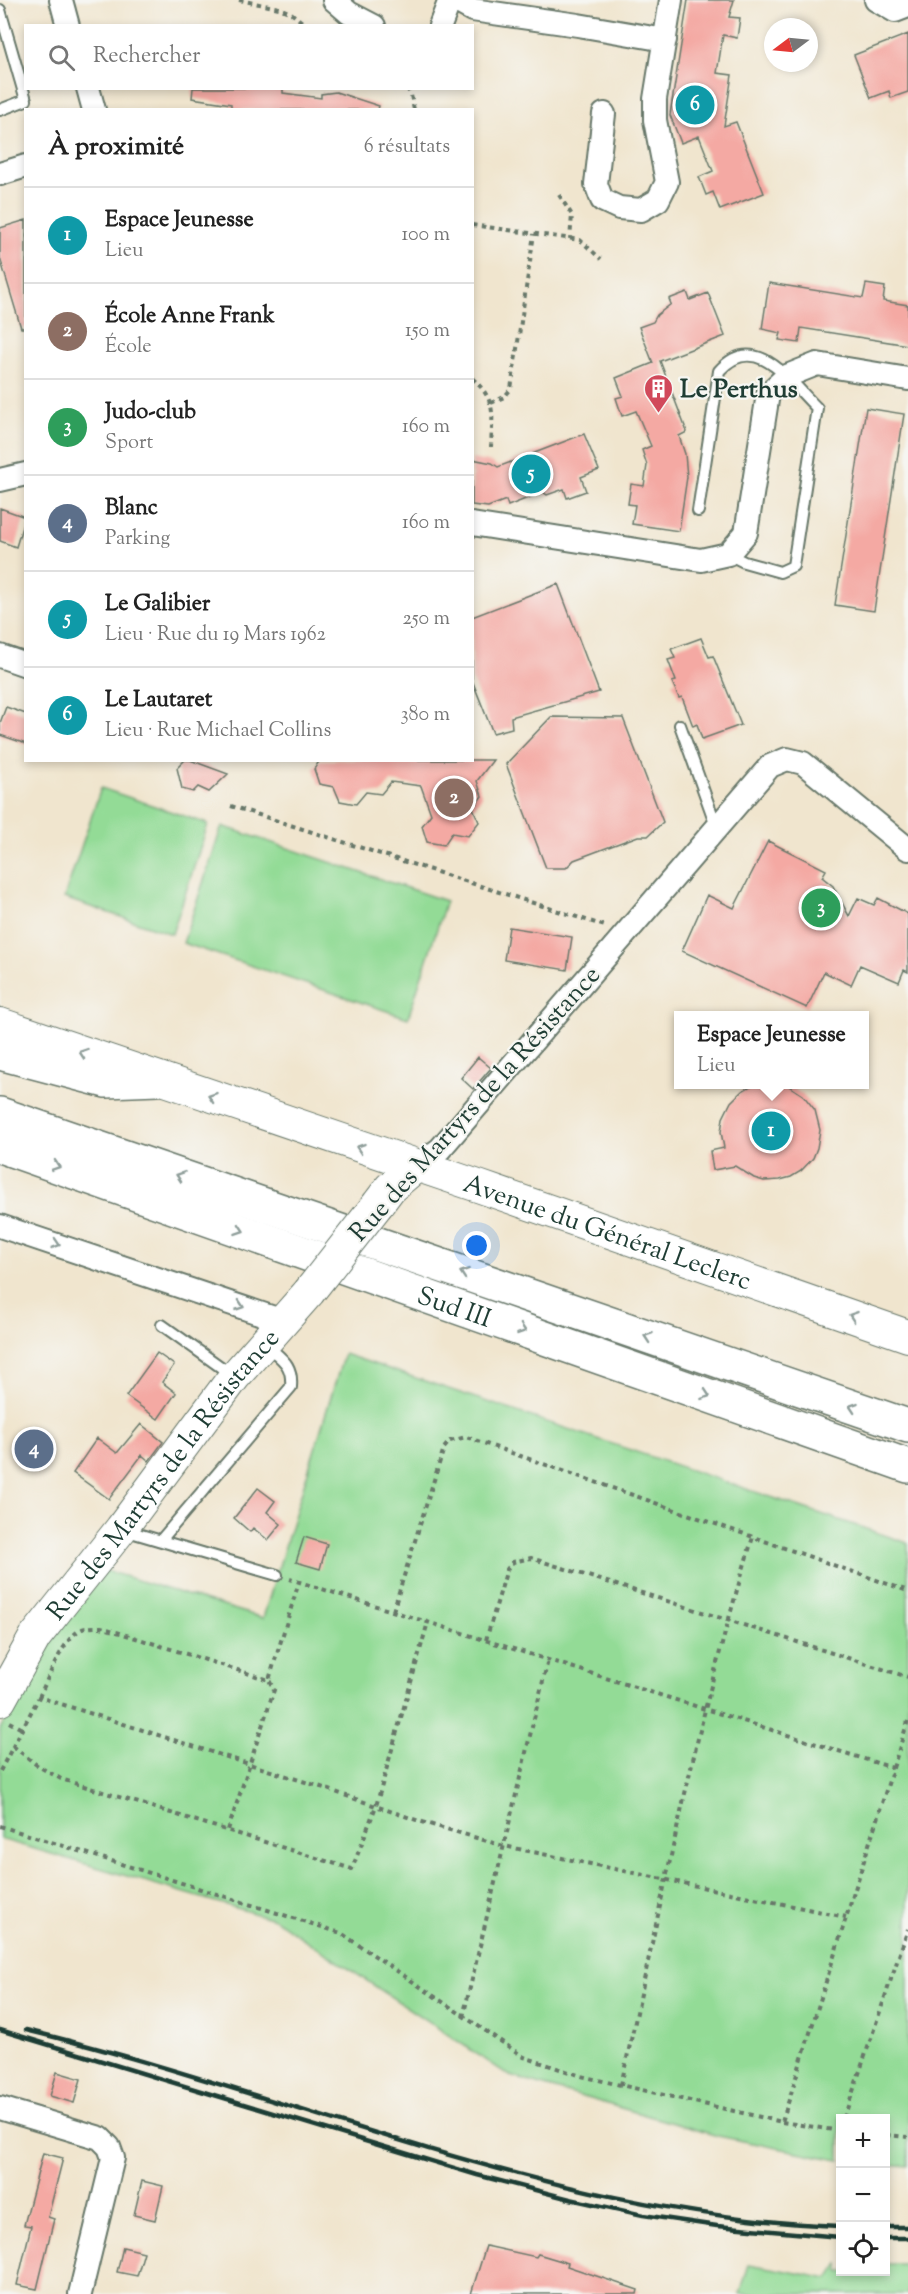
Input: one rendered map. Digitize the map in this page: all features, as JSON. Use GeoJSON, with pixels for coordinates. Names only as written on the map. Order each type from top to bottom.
{"type":"FeatureCollection","features":[{"type":"Feature","properties":{"kind":"highway"},"geometry":{"type":"LineString","coordinates":[[0,1053],[106,1081],[158,1079]]}},
{"type":"Feature","properties":{"kind":"highway","name":"Sud III"},"geometry":{"type":"LineString","coordinates":[[0,1113],[908,1426]]}},
{"type":"Feature","properties":{"kind":"highway","name":"Sud III"},"geometry":{"type":"LineString","coordinates":[[0,1146],[908,1466]]}},
{"type":"Feature","properties":{"kind":"street"},"geometry":{"type":"LineString","coordinates":[[61,0],[67,24]]}},
{"type":"Feature","properties":{"kind":"street"},"geometry":{"type":"LineString","coordinates":[[334,0],[349,13],[370,24]]}},
{"type":"Feature","properties":{"kind":"street"},"geometry":{"type":"LineString","coordinates":[[441,24],[452,0],[472,10],[665,40]]}},
{"type":"Feature","properties":{"kind":"street"},"geometry":{"type":"LineString","coordinates":[[604,114],[596,184],[602,200],[619,208],[641,210],[658,200],[667,182],[655,120],[671,0]]}},
{"type":"Feature","properties":{"kind":"street"},"geometry":{"type":"LineString","coordinates":[[876,0],[895,11],[908,6]]}},
{"type":"Feature","properties":{"kind":"street"},"geometry":{"type":"LineString","coordinates":[[89,90],[93,108]]}},
{"type":"Feature","properties":{"kind":"street"},"geometry":{"type":"LineString","coordinates":[[0,174],[24,167]]}},
{"type":"Feature","properties":{"kind":"street"},"geometry":{"type":"LineString","coordinates":[[474,524],[701,560],[728,554],[746,533],[768,394],[787,376],[817,364],[908,379]]}},
{"type":"Feature","properties":{"kind":"street"},"geometry":{"type":"LineString","coordinates":[[0,480],[24,474]]}},
{"type":"Feature","properties":{"kind":"street"},"geometry":{"type":"LineString","coordinates":[[0,656],[24,664]]}},
{"type":"Feature","properties":{"kind":"street","name":"Rue des Martyrs de la Résistance"},"geometry":{"type":"LineString","coordinates":[[0,1700],[35,1637],[121,1529],[234,1377],[309,1292],[390,1188],[440,1149],[770,765],[787,759],[803,763],[908,849]]}},
{"type":"Feature","properties":{"kind":"street","name":"Avenue du Général Leclerc"},"geometry":{"type":"LineString","coordinates":[[0,1024],[908,1336]]}},
{"type":"Feature","properties":{"kind":"street"},"geometry":{"type":"LineString","coordinates":[[0,1226],[273,1332]]}},
{"type":"Feature","properties":{"kind":"street"},"geometry":{"type":"LineString","coordinates":[[0,2108],[100,2139],[109,2147],[113,2158],[80,2294]]}},
{"type":"Feature","properties":{"kind":"lane"},"geometry":{"type":"LineString","coordinates":[[0,10],[26,100],[0,110]]}},
{"type":"Feature","properties":{"kind":"lane"},"geometry":{"type":"LineString","coordinates":[[698,511],[719,371],[728,361],[743,355],[768,360],[818,408],[793,566],[780,572],[744,562],[728,554]]}},
{"type":"Feature","properties":{"kind":"lane"},"geometry":{"type":"LineString","coordinates":[[680,725],[717,828]]}},
{"type":"Feature","properties":{"kind":"lane"},"geometry":{"type":"LineString","coordinates":[[162,1325],[234,1377]]}},
{"type":"Feature","properties":{"kind":"lane"},"geometry":{"type":"LineString","coordinates":[[161,1540],[291,1387],[292,1374],[273,1332]]}},
{"type":"Feature","properties":{"kind":"lane"},"geometry":{"type":"LineString","coordinates":[[121,1529],[277,1575]]}},
{"type":"Feature","properties":{"kind":"path"},"geometry":{"type":"LineString","coordinates":[[239,0],[279,8],[291,13],[305,24]]}},
{"type":"Feature","properties":{"kind":"path"},"geometry":{"type":"LineString","coordinates":[[408,90],[414,108]]}},
{"type":"Feature","properties":{"kind":"path"},"geometry":{"type":"LineString","coordinates":[[559,195],[572,215],[570,239]]}},
{"type":"Feature","properties":{"kind":"path"},"geometry":{"type":"LineString","coordinates":[[474,225],[580,240],[601,260]]}},
{"type":"Feature","properties":{"kind":"path"},"geometry":{"type":"LineString","coordinates":[[491,403],[504,397],[511,389],[534,234]]}},
{"type":"Feature","properties":{"kind":"path"},"geometry":{"type":"LineString","coordinates":[[474,380],[488,395],[491,403],[491,447]]}},
{"type":"Feature","properties":{"kind":"path"},"geometry":{"type":"LineString","coordinates":[[231,806],[626,933]]}},
{"type":"Feature","properties":{"kind":"path"},"geometry":{"type":"LineString","coordinates":[[393,1611],[444,1448],[450,1441],[466,1437],[908,1591]]}},
{"type":"Feature","properties":{"kind":"path"},"geometry":{"type":"LineString","coordinates":[[621,2085],[705,1709],[727,1620],[753,1537]]}},
{"type":"Feature","properties":{"kind":"path"},"geometry":{"type":"LineString","coordinates":[[486,1640],[507,1569],[513,1562],[531,1558],[908,1677]]}},
{"type":"Feature","properties":{"kind":"path"},"geometry":{"type":"LineString","coordinates":[[277,1575],[893,1768]]}},
{"type":"Feature","properties":{"kind":"path"},"geometry":{"type":"LineString","coordinates":[[228,1830],[274,1690],[270,1680],[299,1582]]}},
{"type":"Feature","properties":{"kind":"path"},"geometry":{"type":"LineString","coordinates":[[13,1746],[38,1766],[61,1779],[352,1869],[376,1806],[428,1622]]}},
{"type":"Feature","properties":{"kind":"path"},"geometry":{"type":"LineString","coordinates":[[0,1771],[69,1639],[79,1630],[101,1627],[270,1680]]}},
{"type":"Feature","properties":{"kind":"path"},"geometry":{"type":"LineString","coordinates":[[463,2017],[548,1660]]}},
{"type":"Feature","properties":{"kind":"path"},"geometry":{"type":"LineString","coordinates":[[39,1697],[504,1846],[846,1917]]}},
{"type":"Feature","properties":{"kind":"path"},"geometry":{"type":"LineString","coordinates":[[782,2122],[908,1721]]}},
{"type":"Feature","properties":{"kind":"path"},"geometry":{"type":"LineString","coordinates":[[0,1826],[341,1933],[524,2057],[580,2076],[782,2122],[836,2130]]}},
{"type":"Feature","properties":{"kind":"path"},"geometry":{"type":"LineString","coordinates":[[845,2114],[906,1944],[908,1929]]}},
{"type":"Feature","properties":{"kind":"path"},"geometry":{"type":"LineString","coordinates":[[890,2135],[908,2137]]}},
{"type":"Feature","properties":{"kind":"green space"},"geometry":{"type":"Polygon","coordinates":[[[101,788],[208,824],[172,934],[64,898],[101,788]]]}},
{"type":"Feature","properties":{"kind":"green space"},"geometry":{"type":"Polygon","coordinates":[[[222,826],[446,901],[408,1018],[183,943],[222,826]]]}},
{"type":"Feature","properties":{"kind":"green space"},"geometry":{"type":"Polygon","coordinates":[[[344,1354],[908,1543],[908,2166],[890,2164],[890,2114],[836,2114],[836,2159],[718,2136],[510,2076],[274,1919],[0,1839],[0,1729],[38,1659],[104,1570],[263,1618],[344,1354]]]}},
{"type":"Feature","properties":{"kind":"green space"},"geometry":{"type":"Polygon","coordinates":[[[749,2264],[829,2279],[836,2268],[836,2276],[890,2276],[890,2264],[908,2264],[908,2294],[740,2294],[749,2264]]]}},
{"type":"Feature","properties":{"kind":"building"},"geometry":{"type":"Polygon","coordinates":[[[688,0],[734,0],[729,17],[740,18],[737,38],[723,35],[717,73],[732,75],[724,126],[736,122],[764,193],[720,210],[713,192],[706,195],[699,177],[713,171],[699,136],[681,143],[670,115],[688,0]]]}},
{"type":"Feature","properties":{"kind":"building"},"geometry":{"type":"Polygon","coordinates":[[[908,34],[908,92],[891,98],[889,91],[871,98],[854,55],[908,34]]]}},
{"type":"Feature","properties":{"kind":"building"},"geometry":{"type":"Polygon","coordinates":[[[193,90],[283,90],[283,93],[321,98],[321,94],[336,92],[379,106],[378,108],[231,108],[231,104],[192,98],[193,90]]]}},
{"type":"Feature","properties":{"kind":"building"},"geometry":{"type":"Polygon","coordinates":[[[24,221],[24,328],[21,328],[0,258],[0,228],[24,221]]]}},
{"type":"Feature","properties":{"kind":"building"},"geometry":{"type":"Polygon","coordinates":[[[769,283],[863,298],[866,284],[885,287],[883,301],[908,305],[908,345],[801,328],[799,343],[779,340],[781,333],[762,329],[769,283]]]}},
{"type":"Feature","properties":{"kind":"building","name":"Le Perthus"},"geometry":{"type":"Polygon","coordinates":[[[687,292],[690,300],[708,293],[725,336],[660,361],[687,432],[679,436],[685,454],[687,477],[679,531],[632,524],[635,505],[628,504],[631,484],[644,486],[647,465],[642,450],[651,446],[636,411],[622,416],[616,398],[623,396],[616,378],[653,363],[639,327],[653,322],[657,315],[671,304],[669,299],[687,292]]]}},
{"type":"Feature","properties":{"kind":"building"},"geometry":{"type":"Polygon","coordinates":[[[866,408],[904,414],[874,611],[835,605],[866,408]]]}},
{"type":"Feature","properties":{"kind":"building"},"geometry":{"type":"Polygon","coordinates":[[[584,434],[599,470],[581,477],[586,491],[567,498],[564,489],[547,495],[543,492],[508,506],[506,500],[488,507],[474,505],[474,459],[492,463],[498,467],[584,434]]]}},
{"type":"Feature","properties":{"kind":"building"},"geometry":{"type":"Polygon","coordinates":[[[0,508],[24,517],[16,547],[0,541],[0,508]]]}},
{"type":"Feature","properties":{"kind":"building"},"geometry":{"type":"Polygon","coordinates":[[[558,584],[599,692],[511,717],[512,728],[493,733],[474,685],[474,616],[558,584]]]}},
{"type":"Feature","properties":{"kind":"building"},"geometry":{"type":"Polygon","coordinates":[[[701,638],[709,657],[713,656],[741,725],[702,739],[697,724],[693,726],[682,697],[679,698],[672,682],[676,681],[668,660],[675,658],[671,649],[701,638]]]}},
{"type":"Feature","properties":{"kind":"building"},"geometry":{"type":"Polygon","coordinates":[[[6,707],[24,713],[24,743],[0,735],[0,723],[6,707]]]}},
{"type":"Feature","properties":{"kind":"building"},"geometry":{"type":"Polygon","coordinates":[[[551,717],[623,718],[663,822],[648,836],[638,836],[574,860],[566,868],[546,868],[506,764],[551,717]]]}},
{"type":"Feature","properties":{"kind":"building"},"geometry":{"type":"Polygon","coordinates":[[[493,760],[477,781],[482,796],[473,808],[479,822],[468,836],[452,833],[444,845],[427,842],[422,826],[431,814],[421,786],[391,782],[381,794],[366,792],[356,804],[340,801],[334,787],[319,784],[314,769],[319,762],[493,760]]]}},
{"type":"Feature","properties":{"kind":"building"},"geometry":{"type":"Polygon","coordinates":[[[183,762],[195,762],[228,774],[209,792],[198,787],[193,792],[182,789],[177,768],[183,762]]]}},
{"type":"Feature","properties":{"kind":"building"},"geometry":{"type":"Polygon","coordinates":[[[768,841],[826,870],[822,877],[833,886],[849,916],[858,898],[874,905],[878,898],[908,914],[908,972],[904,970],[899,982],[860,965],[851,985],[824,972],[807,1008],[682,951],[707,895],[734,908],[768,841]]]}},
{"type":"Feature","properties":{"kind":"building"},"geometry":{"type":"Polygon","coordinates":[[[509,927],[572,937],[567,970],[504,960],[509,927]]]}},
{"type":"Feature","properties":{"kind":"building"},"geometry":{"type":"Polygon","coordinates":[[[478,1057],[491,1068],[473,1089],[461,1078],[478,1057]]]}},
{"type":"Feature","properties":{"kind":"building"},"geometry":{"type":"Polygon","coordinates":[[[745,1089],[794,1089],[803,1095],[815,1110],[820,1130],[817,1148],[813,1158],[801,1171],[780,1180],[764,1181],[754,1178],[735,1166],[713,1170],[710,1151],[724,1148],[721,1132],[723,1118],[731,1102],[745,1089]]]}},
{"type":"Feature","properties":{"kind":"building"},"geometry":{"type":"Polygon","coordinates":[[[157,1353],[174,1365],[162,1382],[176,1393],[158,1419],[126,1396],[157,1353]]]}},
{"type":"Feature","properties":{"kind":"building"},"geometry":{"type":"Polygon","coordinates":[[[141,1424],[163,1442],[149,1461],[142,1455],[109,1499],[73,1473],[97,1438],[117,1453],[141,1424]]]}},
{"type":"Feature","properties":{"kind":"building"},"geometry":{"type":"Polygon","coordinates":[[[258,1488],[275,1501],[267,1512],[281,1524],[268,1540],[253,1528],[250,1532],[234,1518],[258,1488]]]}},
{"type":"Feature","properties":{"kind":"building"},"geometry":{"type":"Polygon","coordinates":[[[304,1537],[327,1544],[320,1569],[296,1562],[304,1537]]]}},
{"type":"Feature","properties":{"kind":"building"},"geometry":{"type":"Polygon","coordinates":[[[57,2072],[81,2079],[74,2103],[50,2096],[57,2072]]]}},
{"type":"Feature","properties":{"kind":"building"},"geometry":{"type":"Polygon","coordinates":[[[43,2153],[63,2158],[48,2217],[54,2219],[37,2289],[17,2285],[31,2226],[24,2225],[43,2153]]]}},
{"type":"Feature","properties":{"kind":"building"},"geometry":{"type":"Polygon","coordinates":[[[142,2181],[163,2186],[155,2220],[134,2215],[142,2181]]]}},
{"type":"Feature","properties":{"kind":"building"},"geometry":{"type":"Polygon","coordinates":[[[486,2246],[536,2257],[538,2254],[568,2263],[567,2266],[638,2290],[637,2294],[471,2294],[486,2246]]]}},
{"type":"Feature","properties":{"kind":"building"},"geometry":{"type":"Polygon","coordinates":[[[123,2247],[144,2252],[137,2276],[117,2272],[123,2247]]]}},
{"type":"Feature","properties":{"kind":"railway"},"geometry":{"type":"LineString","coordinates":[[0,2030],[477,2175],[570,2199],[643,2215],[717,2226],[836,2237]]}},
{"type":"Feature","properties":{"kind":"railway"},"geometry":{"type":"LineString","coordinates":[[26,2030],[128,2057],[428,2149],[529,2177],[631,2200],[734,2217],[836,2226]]}},
{"type":"Feature","properties":{"kind":"railway"},"geometry":{"type":"LineString","coordinates":[[890,2227],[908,2227]]}},
{"type":"Feature","properties":{"kind":"railway"},"geometry":{"type":"LineString","coordinates":[[890,2238],[908,2238]]}},
{"type":"Feature","properties":{"kind":"place","name":"Le Lautaret"},"geometry":{"type":"Point","coordinates":[695,105]}},
{"type":"Feature","properties":{"kind":"place","name":"Le Perthus"},"geometry":{"type":"Point","coordinates":[659,414]}},
{"type":"Feature","properties":{"kind":"place","name":"Le Galibier"},"geometry":{"type":"Point","coordinates":[531,474]}},
{"type":"Feature","properties":{"kind":"place","name":"École Anne Frank"},"geometry":{"type":"Point","coordinates":[454,798]}},
{"type":"Feature","properties":{"kind":"place","name":"Judo-club"},"geometry":{"type":"Point","coordinates":[821,908]}},
{"type":"Feature","properties":{"kind":"place","name":"Espace Jeunesse"},"geometry":{"type":"Point","coordinates":[771,1131]}},
{"type":"Feature","properties":{"kind":"place","name":"Blanc"},"geometry":{"type":"Point","coordinates":[34,1449]}}]}
